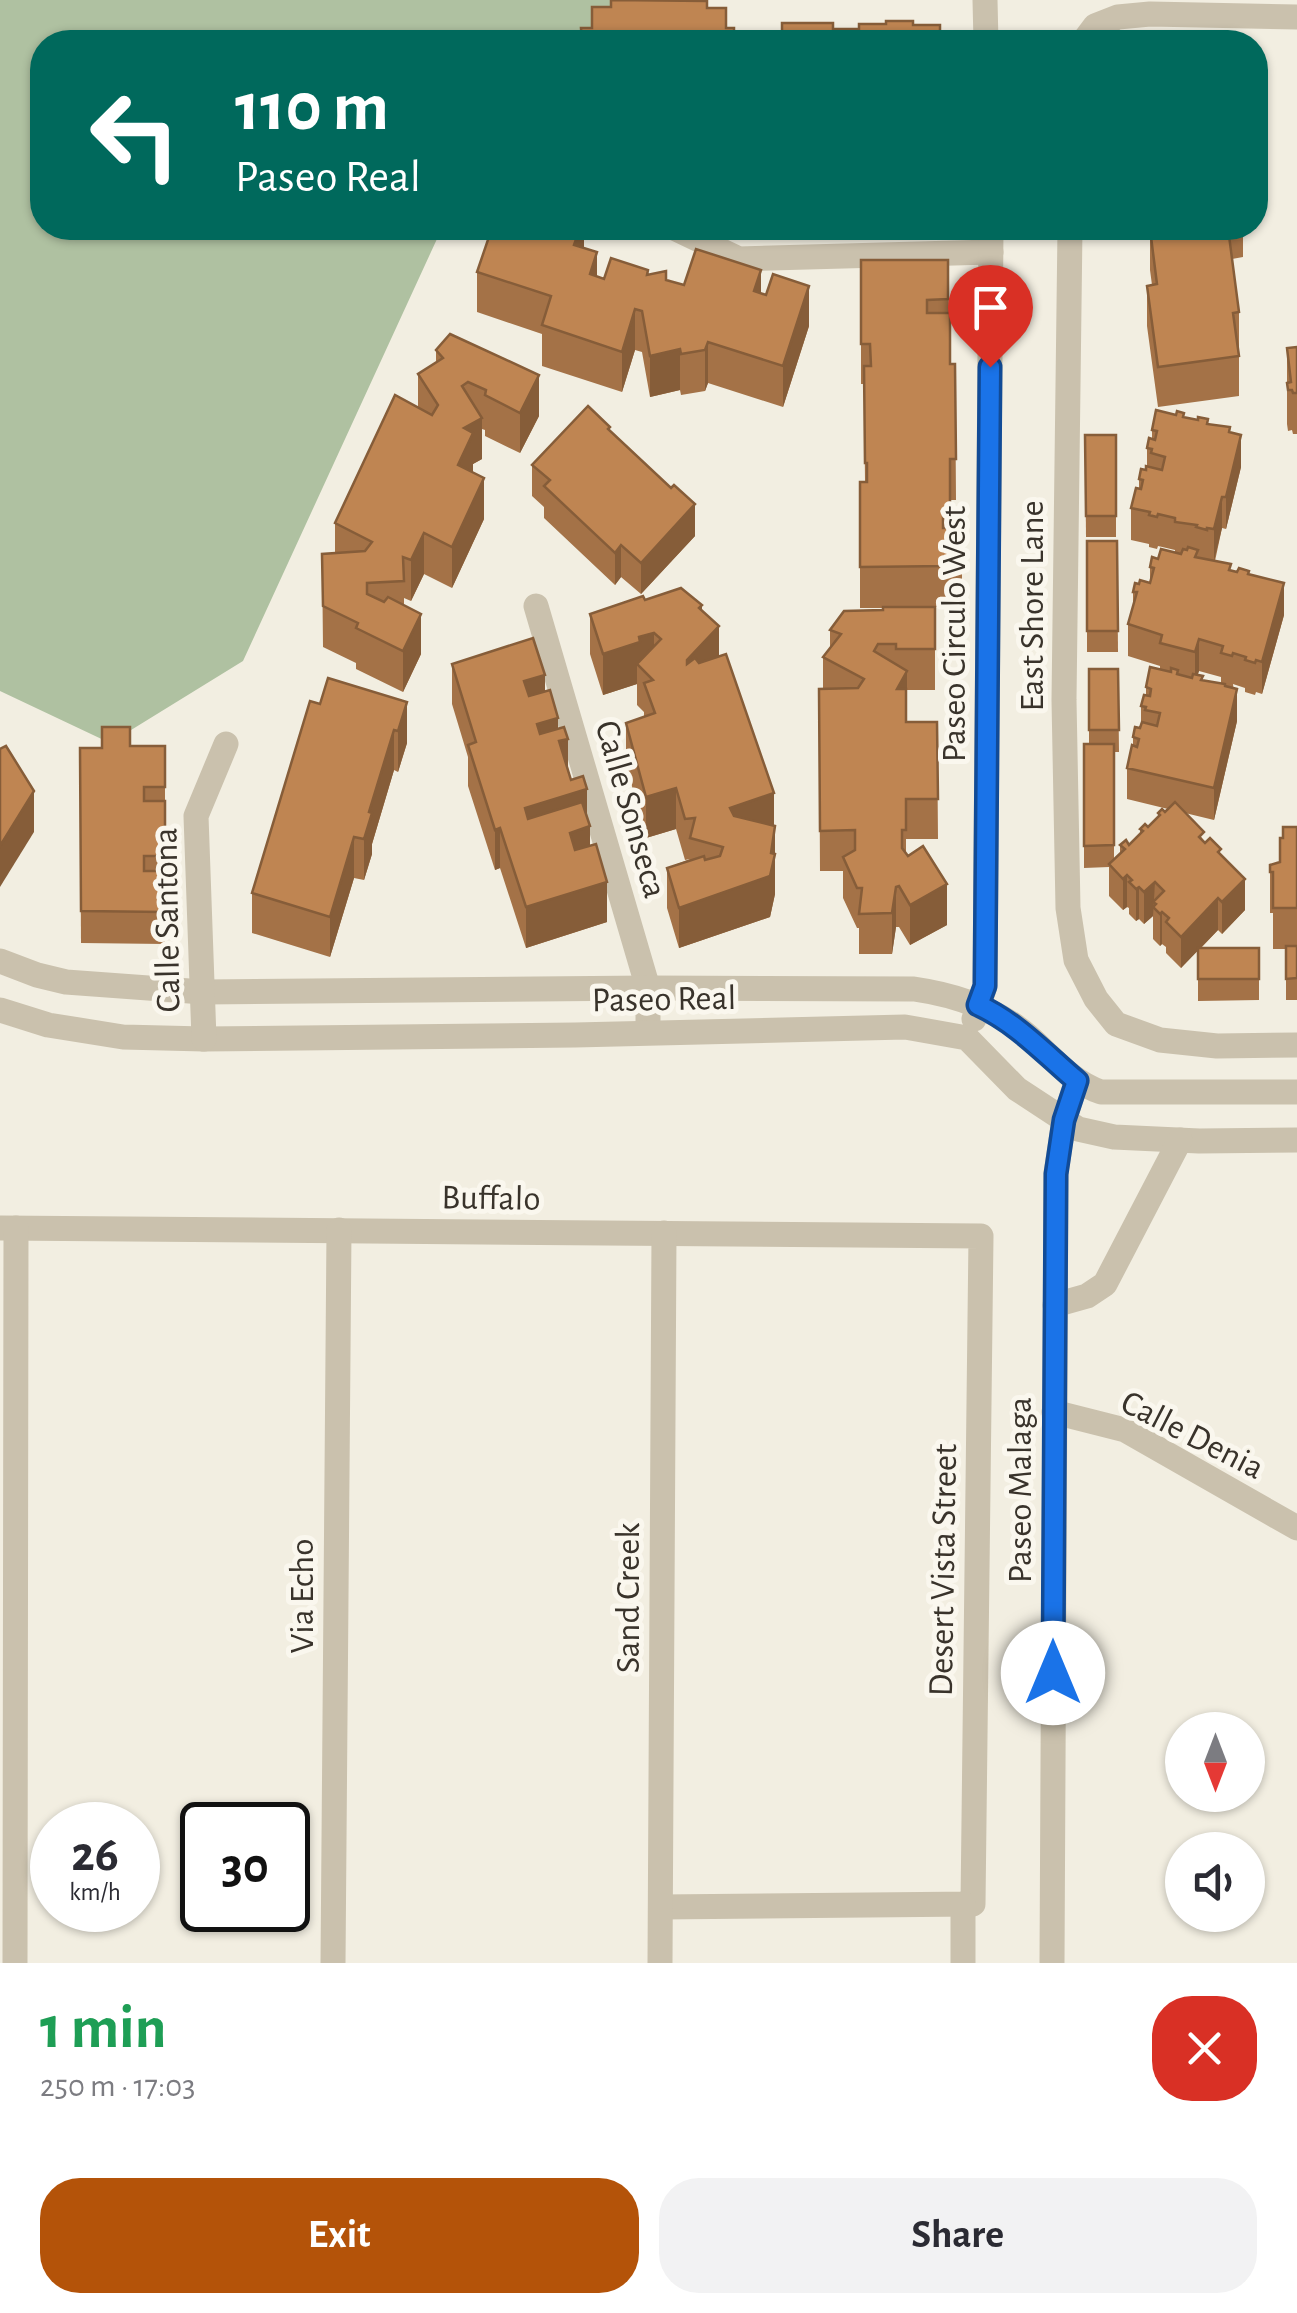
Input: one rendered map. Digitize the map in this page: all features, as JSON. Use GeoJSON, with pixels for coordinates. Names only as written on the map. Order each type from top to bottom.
{"type":"FeatureCollection","features":[{"type":"Feature","properties":{"kind":"street"},"geometry":{"type":"LineString","coordinates":[[985,0],[986,30]]}},
{"type":"Feature","properties":{"kind":"street"},"geometry":{"type":"LineString","coordinates":[[1092,30],[1118,17],[1150,14],[1297,17]]}},
{"type":"Feature","properties":{"kind":"street"},"geometry":{"type":"LineString","coordinates":[[700,240],[738,258],[991,240]]}},
{"type":"Feature","properties":{"kind":"street","name":"Paseo Circulo West"},"geometry":{"type":"LineString","coordinates":[[968,1038],[985,986],[991,240]]}},
{"type":"Feature","properties":{"kind":"street","name":"East Shore Lane"},"geometry":{"type":"LineString","coordinates":[[1070,240],[1064,719],[1068,908],[1076,960],[1086,982],[1116,1024],[1160,1040],[1217,1046],[1297,1045]]}},
{"type":"Feature","properties":{"kind":"street","name":"Calle Sonseca"},"geometry":{"type":"LineString","coordinates":[[536,606],[648,988],[648,1032]]}},
{"type":"Feature","properties":{"kind":"street","name":"Calle Santona"},"geometry":{"type":"LineString","coordinates":[[204,1039],[196,816],[226,744]]}},
{"type":"Feature","properties":{"kind":"street","name":"Paseo Real"},"geometry":{"type":"LineString","coordinates":[[0,961],[66,982],[202,992],[914,990],[978,1005],[1026,1035],[1082,1086],[1101,1092],[1297,1092]]}},
{"type":"Feature","properties":{"kind":"street","name":"Paseo Real"},"geometry":{"type":"LineString","coordinates":[[0,1010],[48,1025],[123,1037],[204,1039],[905,1027],[968,1038]]}},
{"type":"Feature","properties":{"kind":"street"},"geometry":{"type":"LineString","coordinates":[[968,1038],[1018,1089],[1078,1129],[1114,1136],[1180,1140],[1297,1140]]}},
{"type":"Feature","properties":{"kind":"street","name":"Paseo Malaga"},"geometry":{"type":"LineString","coordinates":[[1052,1963],[1056,1174],[1064,1120],[1077,1081]]}},
{"type":"Feature","properties":{"kind":"street"},"geometry":{"type":"LineString","coordinates":[[1055,1305],[1087,1296],[1105,1284],[1180,1140]]}},
{"type":"Feature","properties":{"kind":"street"},"geometry":{"type":"LineString","coordinates":[[8,1228],[15,1963]]}},
{"type":"Feature","properties":{"kind":"street","name":"Buffalo"},"geometry":{"type":"LineString","coordinates":[[8,1228],[980,1236]]}},
{"type":"Feature","properties":{"kind":"street","name":"Via Echo"},"geometry":{"type":"LineString","coordinates":[[333,1963],[340,1230]]}},
{"type":"Feature","properties":{"kind":"street","name":"Sand Creek"},"geometry":{"type":"LineString","coordinates":[[660,1963],[664,1233]]}},
{"type":"Feature","properties":{"kind":"street","name":"Desert Vista Street"},"geometry":{"type":"LineString","coordinates":[[962,1963],[968,1904],[980,1236]]}},
{"type":"Feature","properties":{"kind":"street","name":"Calle Denia"},"geometry":{"type":"LineString","coordinates":[[1054,1412],[1124,1430],[1297,1528]]}},
{"type":"Feature","properties":{"kind":"street"},"geometry":{"type":"LineString","coordinates":[[661,1907],[968,1904]]}},
{"type":"Feature","properties":{"kind":"green space"},"geometry":{"type":"Polygon","coordinates":[[[0,0],[615,0],[591,30],[30,30],[30,240],[436,240],[243,661],[110,743],[0,691],[0,0]]]}},
{"type":"Feature","properties":{"kind":"building"},"geometry":{"type":"Polygon","coordinates":[[[611,0],[707,1],[707,8],[726,8],[726,28],[734,30],[581,30],[592,28],[592,7],[611,7],[611,0]]]}},
{"type":"Feature","properties":{"kind":"building"},"geometry":{"type":"Polygon","coordinates":[[[913,21],[913,25],[940,25],[940,30],[782,30],[782,23],[833,23],[833,29],[913,21]]]}},
{"type":"Feature","properties":{"kind":"building"},"geometry":{"type":"Polygon","coordinates":[[[488,240],[576,240],[574,245],[597,252],[590,274],[604,279],[611,258],[648,270],[647,275],[666,271],[666,280],[684,285],[696,249],[761,270],[754,291],[766,295],[773,274],[809,286],[783,366],[708,342],[705,350],[681,354],[680,349],[650,356],[642,311],[635,309],[622,352],[542,325],[551,296],[477,272],[488,240]]]}},
{"type":"Feature","properties":{"kind":"building"},"geometry":{"type":"Polygon","coordinates":[[[1151,240],[1230,240],[1239,312],[1233,313],[1239,356],[1158,367],[1147,286],[1157,284],[1151,240]]]}},
{"type":"Feature","properties":{"kind":"building"},"geometry":{"type":"Polygon","coordinates":[[[861,260],[948,260],[948,299],[927,300],[927,313],[950,313],[950,364],[955,364],[956,459],[950,459],[950,510],[943,510],[943,528],[948,528],[948,536],[962,536],[962,560],[947,560],[947,566],[860,567],[860,482],[867,482],[864,366],[871,366],[870,344],[861,344],[861,260]]]}},
{"type":"Feature","properties":{"kind":"building"},"geometry":{"type":"Polygon","coordinates":[[[450,334],[539,375],[520,413],[485,395],[486,390],[468,382],[462,386],[482,418],[464,428],[473,433],[458,465],[484,478],[452,547],[424,533],[411,560],[403,557],[404,581],[367,583],[367,594],[384,602],[388,597],[421,614],[403,651],[323,606],[322,554],[365,551],[372,542],[335,523],[395,395],[432,415],[438,405],[418,374],[443,358],[436,350],[450,334]]]}},
{"type":"Feature","properties":{"kind":"building"},"geometry":{"type":"Polygon","coordinates":[[[1297,347],[1297,393],[1293,393],[1287,383],[1291,382],[1287,348],[1297,347]]]}},
{"type":"Feature","properties":{"kind":"building"},"geometry":{"type":"Polygon","coordinates":[[[588,406],[671,488],[674,485],[695,504],[641,563],[621,545],[615,553],[544,486],[550,480],[532,465],[588,406]]]}},
{"type":"Feature","properties":{"kind":"building"},"geometry":{"type":"Polygon","coordinates":[[[1156,410],[1208,419],[1207,424],[1230,427],[1229,432],[1241,435],[1214,529],[1131,508],[1136,488],[1141,489],[1141,469],[1146,470],[1146,466],[1162,470],[1165,457],[1147,448],[1149,438],[1155,440],[1157,431],[1152,430],[1156,410]]]}},
{"type":"Feature","properties":{"kind":"building"},"geometry":{"type":"Polygon","coordinates":[[[1085,435],[1116,435],[1116,516],[1086,516],[1085,435]]]}},
{"type":"Feature","properties":{"kind":"building"},"geometry":{"type":"Polygon","coordinates":[[[1087,541],[1117,541],[1118,631],[1087,631],[1087,541]]]}},
{"type":"Feature","properties":{"kind":"building"},"geometry":{"type":"Polygon","coordinates":[[[1188,547],[1198,550],[1195,557],[1231,564],[1229,570],[1237,572],[1239,568],[1284,583],[1262,662],[1221,653],[1223,646],[1199,639],[1195,652],[1160,643],[1162,635],[1128,624],[1137,592],[1133,592],[1135,583],[1150,583],[1152,557],[1158,559],[1161,549],[1181,554],[1188,547]]]}},
{"type":"Feature","properties":{"kind":"building"},"geometry":{"type":"Polygon","coordinates":[[[681,588],[719,626],[687,664],[695,658],[699,663],[726,654],[774,793],[730,808],[734,816],[775,826],[771,853],[775,854],[770,876],[679,908],[667,868],[704,856],[705,860],[720,856],[723,847],[690,838],[695,818],[685,819],[676,788],[646,797],[626,723],[655,713],[644,683],[653,680],[637,664],[661,639],[654,633],[603,654],[590,614],[681,588]]]}},
{"type":"Feature","properties":{"kind":"building"},"geometry":{"type":"Polygon","coordinates":[[[935,607],[935,649],[896,649],[896,644],[878,644],[874,651],[907,671],[897,689],[906,689],[906,722],[937,722],[938,799],[906,799],[902,848],[908,856],[923,846],[947,884],[910,905],[896,887],[892,913],[859,914],[862,888],[857,888],[843,857],[855,850],[855,830],[820,831],[819,689],[858,688],[864,679],[823,657],[841,634],[830,630],[844,611],[935,607]]]}},
{"type":"Feature","properties":{"kind":"building"},"geometry":{"type":"Polygon","coordinates":[[[533,638],[545,675],[524,681],[529,696],[550,690],[558,718],[537,724],[540,734],[564,727],[568,739],[559,741],[571,780],[583,776],[587,789],[525,808],[528,819],[582,802],[590,826],[570,833],[575,850],[596,844],[607,882],[526,907],[500,828],[495,830],[468,745],[476,742],[452,664],[533,638]]]}},
{"type":"Feature","properties":{"kind":"building"},"geometry":{"type":"Polygon","coordinates":[[[1150,667],[1171,672],[1171,668],[1192,678],[1193,674],[1203,676],[1201,680],[1237,689],[1214,788],[1127,768],[1132,745],[1137,747],[1139,739],[1133,737],[1135,727],[1140,728],[1142,722],[1157,726],[1160,713],[1141,706],[1144,695],[1150,696],[1151,689],[1146,687],[1150,667]]]}},
{"type":"Feature","properties":{"kind":"building"},"geometry":{"type":"Polygon","coordinates":[[[1089,669],[1118,669],[1119,730],[1089,730],[1089,669]]]}},
{"type":"Feature","properties":{"kind":"building"},"geometry":{"type":"Polygon","coordinates":[[[328,678],[407,702],[398,731],[394,730],[364,839],[354,837],[330,917],[252,893],[310,701],[320,704],[328,678]]]}},
{"type":"Feature","properties":{"kind":"building"},"geometry":{"type":"Polygon","coordinates":[[[102,727],[130,727],[130,746],[165,746],[165,787],[144,787],[144,801],[165,801],[165,856],[144,856],[144,871],[165,871],[165,912],[81,911],[80,748],[102,748],[102,727]]]}},
{"type":"Feature","properties":{"kind":"building"},"geometry":{"type":"Polygon","coordinates":[[[1084,744],[1114,744],[1114,845],[1084,846],[1084,744]]]}},
{"type":"Feature","properties":{"kind":"building"},"geometry":{"type":"Polygon","coordinates":[[[6,746],[34,791],[0,846],[0,749],[6,746]]]}},
{"type":"Feature","properties":{"kind":"building"},"geometry":{"type":"Polygon","coordinates":[[[1175,802],[1204,832],[1199,837],[1205,843],[1210,838],[1221,849],[1218,852],[1245,879],[1222,902],[1218,898],[1181,937],[1166,922],[1169,918],[1153,907],[1164,891],[1155,882],[1144,892],[1136,889],[1127,875],[1123,879],[1109,864],[1125,849],[1120,845],[1126,840],[1129,845],[1145,824],[1148,827],[1162,809],[1165,812],[1175,802]]]}},
{"type":"Feature","properties":{"kind":"building"},"geometry":{"type":"Polygon","coordinates":[[[1283,827],[1297,827],[1297,908],[1273,908],[1270,865],[1280,862],[1283,827]]]}},
{"type":"Feature","properties":{"kind":"building"},"geometry":{"type":"Polygon","coordinates":[[[1286,946],[1297,946],[1297,978],[1286,979],[1286,946]]]}},
{"type":"Feature","properties":{"kind":"building"},"geometry":{"type":"Polygon","coordinates":[[[1198,948],[1259,948],[1259,979],[1198,979],[1198,948]]]}},
{"type":"Feature","properties":{"kind":"route"},"geometry":{"type":"LineString","coordinates":[[990,367],[985,986],[978,1005],[1026,1035],[1077,1081],[1064,1120],[1056,1174],[1053,1673]]}}]}
